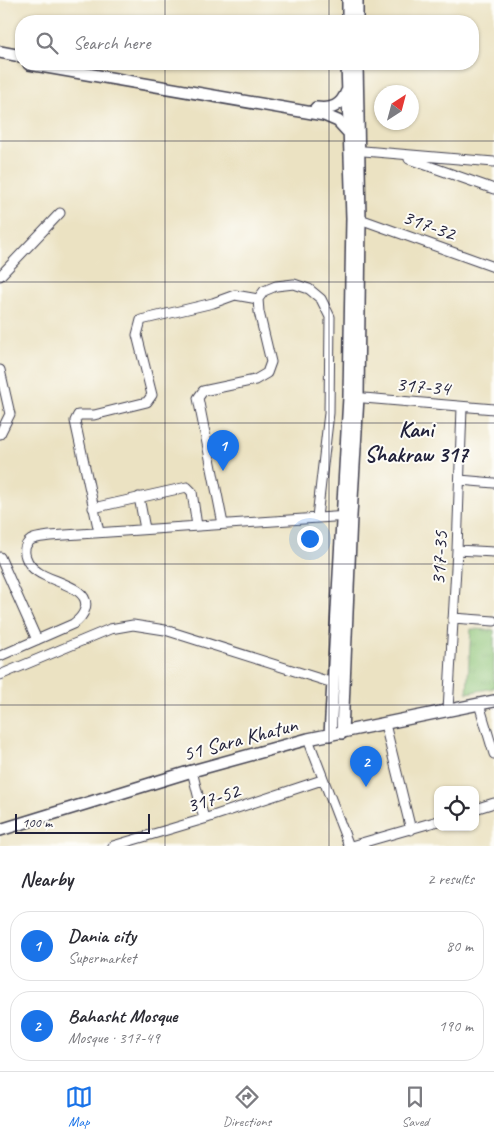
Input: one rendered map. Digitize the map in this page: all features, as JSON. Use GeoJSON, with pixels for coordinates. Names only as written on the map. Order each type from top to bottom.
{"type":"FeatureCollection","features":[{"type":"Feature","properties":{"kind":"street"},"geometry":{"type":"LineString","coordinates":[[348,0],[348,15]]}},
{"type":"Feature","properties":{"kind":"street"},"geometry":{"type":"LineString","coordinates":[[357,0],[357,15]]}},
{"type":"Feature","properties":{"kind":"street"},"geometry":{"type":"LineString","coordinates":[[0,52],[15,55]]}},
{"type":"Feature","properties":{"kind":"street"},"geometry":{"type":"LineString","coordinates":[[0,59],[15,61]]}},
{"type":"Feature","properties":{"kind":"street"},"geometry":{"type":"LineString","coordinates":[[64,70],[324,115],[338,121],[349,133]]}},
{"type":"Feature","properties":{"kind":"street"},"geometry":{"type":"LineString","coordinates":[[98,70],[321,109],[330,109],[337,106],[348,90]]}},
{"type":"Feature","properties":{"kind":"street"},"geometry":{"type":"LineString","coordinates":[[347,70],[349,133],[354,150]]}},
{"type":"Feature","properties":{"kind":"street"},"geometry":{"type":"LineString","coordinates":[[330,735],[354,397],[356,218],[354,150],[357,70]]}},
{"type":"Feature","properties":{"kind":"street"},"geometry":{"type":"LineString","coordinates":[[354,150],[494,162]]}},
{"type":"Feature","properties":{"kind":"street"},"geometry":{"type":"LineString","coordinates":[[398,155],[494,189]]}},
{"type":"Feature","properties":{"kind":"street"},"geometry":{"type":"LineString","coordinates":[[0,276],[60,213]]}},
{"type":"Feature","properties":{"kind":"street","name":"317-32"},"geometry":{"type":"LineString","coordinates":[[356,218],[494,267]]}},
{"type":"Feature","properties":{"kind":"street"},"geometry":{"type":"LineString","coordinates":[[224,524],[198,398],[203,391],[255,380],[267,373],[271,362],[259,312],[258,299],[264,291],[276,286],[294,284],[309,289],[321,299],[330,316],[330,413],[317,518]]}},
{"type":"Feature","properties":{"kind":"street"},"geometry":{"type":"LineString","coordinates":[[99,532],[75,421],[78,415],[94,415],[147,402],[152,395],[137,335],[141,320],[212,303],[235,295],[258,299]]}},
{"type":"Feature","properties":{"kind":"street"},"geometry":{"type":"LineString","coordinates":[[0,370],[10,414],[0,434]]}},
{"type":"Feature","properties":{"kind":"street","name":"317-34"},"geometry":{"type":"LineString","coordinates":[[354,397],[494,409]]}},
{"type":"Feature","properties":{"kind":"street","name":"317-35"},"geometry":{"type":"LineString","coordinates":[[448,710],[457,550],[462,407]]}},
{"type":"Feature","properties":{"kind":"street"},"geometry":{"type":"LineString","coordinates":[[460,480],[494,483]]}},
{"type":"Feature","properties":{"kind":"street"},"geometry":{"type":"LineString","coordinates":[[93,508],[186,487],[192,492],[197,526]]}},
{"type":"Feature","properties":{"kind":"street"},"geometry":{"type":"LineString","coordinates":[[139,497],[145,529]]}},
{"type":"Feature","properties":{"kind":"street"},"geometry":{"type":"LineString","coordinates":[[0,655],[77,622],[83,614],[86,605],[83,595],[78,590],[45,577],[30,565],[25,554],[28,542],[33,539],[45,536],[99,532],[347,516]]}},
{"type":"Feature","properties":{"kind":"street"},"geometry":{"type":"LineString","coordinates":[[342,733],[347,516]]}},
{"type":"Feature","properties":{"kind":"street"},"geometry":{"type":"LineString","coordinates":[[457,550],[494,552]]}},
{"type":"Feature","properties":{"kind":"street"},"geometry":{"type":"LineString","coordinates":[[0,557],[37,640]]}},
{"type":"Feature","properties":{"kind":"street"},"geometry":{"type":"LineString","coordinates":[[453,618],[494,621]]}},
{"type":"Feature","properties":{"kind":"street"},"geometry":{"type":"LineString","coordinates":[[0,675],[110,629],[133,625],[165,630],[333,683]]}},
{"type":"Feature","properties":{"kind":"street","name":"51 Sara Khatun"},"geometry":{"type":"LineString","coordinates":[[0,830],[192,771],[308,739],[494,701]]}},
{"type":"Feature","properties":{"kind":"street"},"geometry":{"type":"LineString","coordinates":[[479,704],[494,754]]}},
{"type":"Feature","properties":{"kind":"street"},"geometry":{"type":"LineString","coordinates":[[385,724],[411,830]]}},
{"type":"Feature","properties":{"kind":"street"},"geometry":{"type":"LineString","coordinates":[[308,739],[322,780],[350,846],[434,822]]}},
{"type":"Feature","properties":{"kind":"street"},"geometry":{"type":"LineString","coordinates":[[192,771],[204,819]]}},
{"type":"Feature","properties":{"kind":"street","name":"317-52"},"geometry":{"type":"LineString","coordinates":[[112,846],[204,819],[322,780]]}},
{"type":"Feature","properties":{"kind":"street"},"geometry":{"type":"LineString","coordinates":[[479,808],[494,803]]}},
{"type":"Feature","properties":{"kind":"green space"},"geometry":{"type":"Polygon","coordinates":[[[471,629],[494,630],[494,688],[467,693],[471,629]]]}},
{"type":"Feature","properties":{"kind":"place","name":"Dania city"},"geometry":{"type":"Point","coordinates":[223,471]}},
{"type":"Feature","properties":{"kind":"place","name":"Bahasht Mosque"},"geometry":{"type":"Point","coordinates":[366,787]}},
{"type":"Feature","properties":{"kind":"district","name":"Kani Shakraw 317"},"geometry":{"type":"Point","coordinates":[416,442]}}]}
